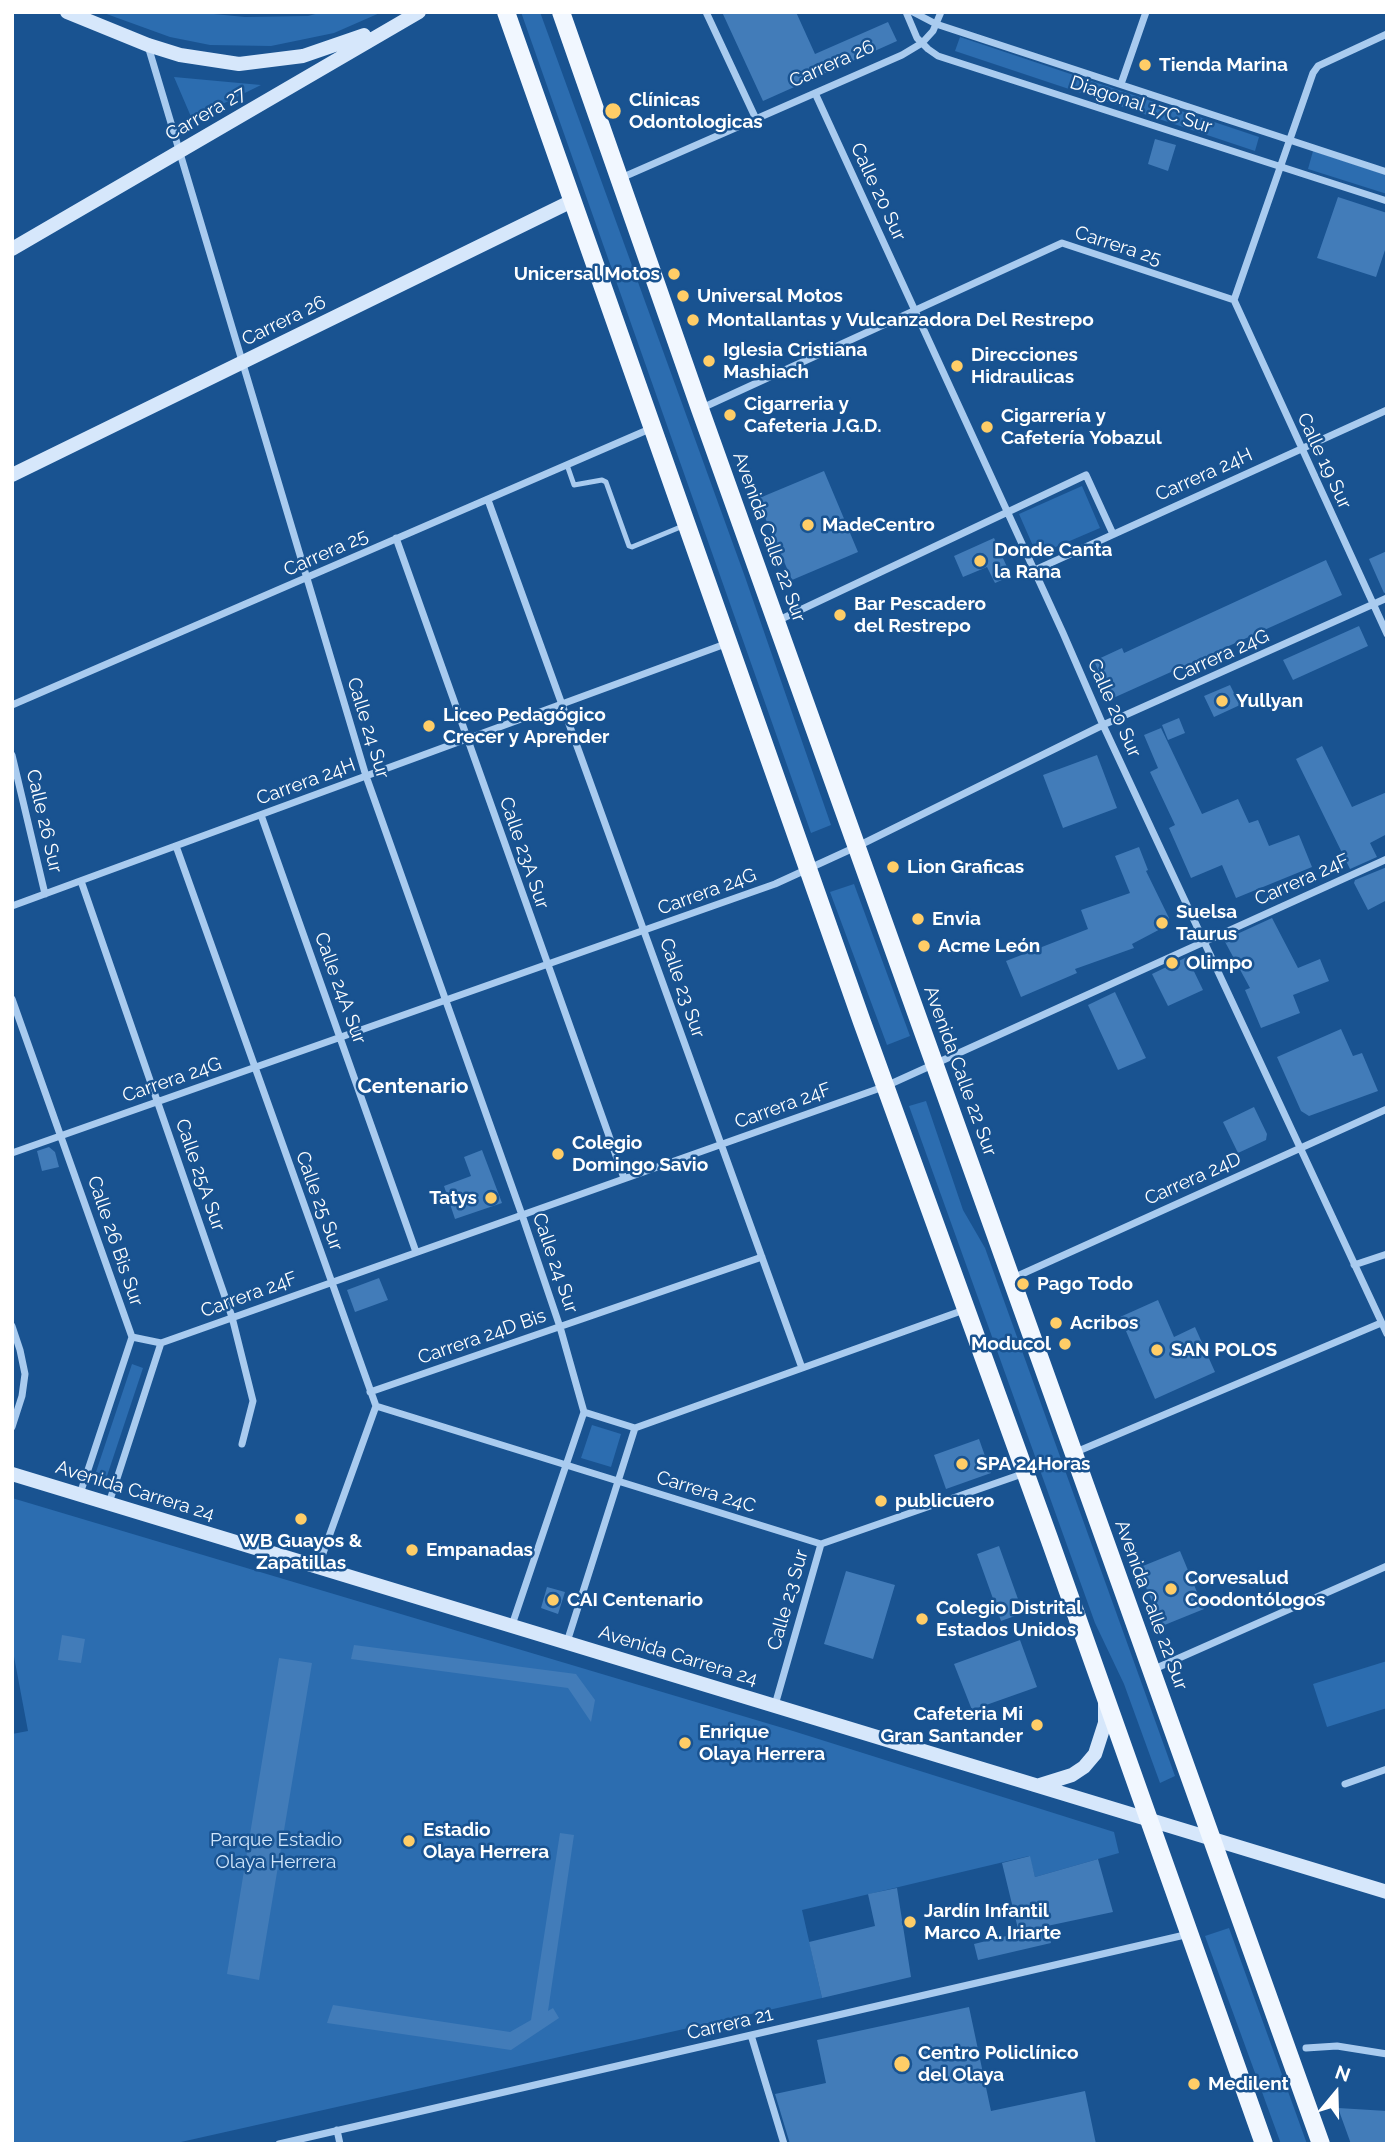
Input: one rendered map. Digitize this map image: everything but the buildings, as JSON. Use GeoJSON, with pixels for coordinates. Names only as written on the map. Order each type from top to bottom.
{"type":"FeatureCollection","features":[{"type":"Feature","properties":{"kind":"main road"},"geometry":{"type":"LineString","coordinates":[[67,12],[148,45],[210,61],[239,64],[303,56],[346,43],[419,12]]}},
{"type":"Feature","properties":{"kind":"main road","name":"Carrera 27"},"geometry":{"type":"LineString","coordinates":[[12,248],[419,12]]}},
{"type":"Feature","properties":{"kind":"main road"},"geometry":{"type":"LineString","coordinates":[[506,12],[686,525],[1264,2144]]}},
{"type":"Feature","properties":{"kind":"main road","name":"Avenida Calle 22 Sur"},"geometry":{"type":"LineString","coordinates":[[561,12],[700,409],[1321,2144]]}},
{"type":"Feature","properties":{"kind":"main road","name":"Carrera 26"},"geometry":{"type":"LineString","coordinates":[[12,475],[572,201]]}},
{"type":"Feature","properties":{"kind":"main road","name":"Avenida Carrera 24"},"geometry":{"type":"LineString","coordinates":[[12,1474],[1387,1892]]}},
{"type":"Feature","properties":{"kind":"main road"},"geometry":{"type":"LineString","coordinates":[[1039,1785],[1072,1775],[1084,1767],[1095,1754],[1105,1723],[1105,1698]]}},
{"type":"Feature","properties":{"kind":"street"},"geometry":{"type":"LineString","coordinates":[[706,12],[756,119]]}},
{"type":"Feature","properties":{"kind":"street"},"geometry":{"type":"LineString","coordinates":[[906,12],[922,43]]}},
{"type":"Feature","properties":{"kind":"street","name":"Diagonal 17C Sur"},"geometry":{"type":"LineString","coordinates":[[913,12],[936,24],[1387,172]]}},
{"type":"Feature","properties":{"kind":"street","name":"Carrera 26"},"geometry":{"type":"LineString","coordinates":[[619,179],[902,55],[922,43],[941,12]]}},
{"type":"Feature","properties":{"kind":"street"},"geometry":{"type":"LineString","coordinates":[[1121,84],[1146,12]]}},
{"type":"Feature","properties":{"kind":"street"},"geometry":{"type":"LineString","coordinates":[[1234,300],[1313,73],[1318,66],[1387,34]]}},
{"type":"Feature","properties":{"kind":"street","name":"Diagonal 17C Sur"},"geometry":{"type":"LineString","coordinates":[[922,43],[949,60],[1387,201]]}},
{"type":"Feature","properties":{"kind":"street","name":"Calle 24 Sur"},"geometry":{"type":"LineString","coordinates":[[148,45],[366,776],[522,1214],[584,1412]]}},
{"type":"Feature","properties":{"kind":"street","name":"Calle 20 Sur"},"geometry":{"type":"LineString","coordinates":[[815,93],[1387,1334]]}},
{"type":"Feature","properties":{"kind":"street","name":"Carrera 25"},"geometry":{"type":"LineString","coordinates":[[700,409],[1062,243],[1234,300]]}},
{"type":"Feature","properties":{"kind":"street","name":"Calle 19 Sur"},"geometry":{"type":"LineString","coordinates":[[1234,300],[1387,634]]}},
{"type":"Feature","properties":{"kind":"street","name":"Carrera 24H"},"geometry":{"type":"LineString","coordinates":[[1035,570],[1387,410]]}},
{"type":"Feature","properties":{"kind":"street","name":"Carrera 25"},"geometry":{"type":"LineString","coordinates":[[12,705],[652,428]]}},
{"type":"Feature","properties":{"kind":"street"},"geometry":{"type":"LineString","coordinates":[[776,621],[1086,475],[1113,534]]}},
{"type":"Feature","properties":{"kind":"street","name":"Calle 23 Sur"},"geometry":{"type":"LineString","coordinates":[[488,500],[802,1368]]}},
{"type":"Feature","properties":{"kind":"street","name":"Calle 23A Sur"},"geometry":{"type":"LineString","coordinates":[[396,538],[624,1178]]}},
{"type":"Feature","properties":{"kind":"street","name":"Carrera 24G"},"geometry":{"type":"LineString","coordinates":[[12,1153],[775,884],[1104,725],[1387,598]]}},
{"type":"Feature","properties":{"kind":"street","name":"Carrera 24H"},"geometry":{"type":"LineString","coordinates":[[12,906],[728,643]]}},
{"type":"Feature","properties":{"kind":"street","name":"Calle 26 Sur"},"geometry":{"type":"LineString","coordinates":[[12,755],[45,894]]}},
{"type":"Feature","properties":{"kind":"street","name":"Calle 24A Sur"},"geometry":{"type":"LineString","coordinates":[[261,815],[416,1252]]}},
{"type":"Feature","properties":{"kind":"street","name":"Calle 25 Sur"},"geometry":{"type":"LineString","coordinates":[[176,846],[376,1406]]}},
{"type":"Feature","properties":{"kind":"street","name":"Carrera 24F"},"geometry":{"type":"LineString","coordinates":[[161,1343],[886,1086],[1387,859]]}},
{"type":"Feature","properties":{"kind":"street","name":"Calle 25A Sur"},"geometry":{"type":"LineString","coordinates":[[81,881],[232,1317],[253,1401],[242,1444]]}},
{"type":"Feature","properties":{"kind":"street","name":"Calle 26 Bis Sur"},"geometry":{"type":"LineString","coordinates":[[12,999],[132,1337],[80,1494]]}},
{"type":"Feature","properties":{"kind":"street","name":"Carrera 24D"},"geometry":{"type":"LineString","coordinates":[[1012,1279],[1387,1109]]}},
{"type":"Feature","properties":{"kind":"street"},"geometry":{"type":"LineString","coordinates":[[1354,1265],[1387,1254]]}},
{"type":"Feature","properties":{"kind":"street","name":"Carrera 24D Bis"},"geometry":{"type":"LineString","coordinates":[[370,1392],[762,1256]]}},
{"type":"Feature","properties":{"kind":"street"},"geometry":{"type":"LineString","coordinates":[[512,1625],[584,1412],[635,1428],[966,1309]]}},
{"type":"Feature","properties":{"kind":"street"},"geometry":{"type":"LineString","coordinates":[[1075,1452],[1381,1323]]}},
{"type":"Feature","properties":{"kind":"street"},"geometry":{"type":"LineString","coordinates":[[12,1326],[25,1374],[22,1396],[12,1427]]}},
{"type":"Feature","properties":{"kind":"street"},"geometry":{"type":"LineString","coordinates":[[108,1503],[161,1343],[132,1337]]}},
{"type":"Feature","properties":{"kind":"street"},"geometry":{"type":"LineString","coordinates":[[318,1567],[376,1406]]}},
{"type":"Feature","properties":{"kind":"street","name":"Carrera 24C"},"geometry":{"type":"LineString","coordinates":[[376,1406],[821,1544]]}},
{"type":"Feature","properties":{"kind":"street"},"geometry":{"type":"LineString","coordinates":[[567,1642],[635,1428]]}},
{"type":"Feature","properties":{"kind":"street"},"geometry":{"type":"LineString","coordinates":[[821,1544],[1026,1472]]}},
{"type":"Feature","properties":{"kind":"street","name":"Calle 23 Sur"},"geometry":{"type":"LineString","coordinates":[[775,1705],[821,1544]]}},
{"type":"Feature","properties":{"kind":"street"},"geometry":{"type":"LineString","coordinates":[[1152,1670],[1387,1566]]}},
{"type":"Feature","properties":{"kind":"street"},"geometry":{"type":"LineString","coordinates":[[1345,1784],[1387,1769]]}},
{"type":"Feature","properties":{"kind":"street","name":"Carrera 21"},"geometry":{"type":"LineString","coordinates":[[279,2144],[1189,1934]]}},
{"type":"Feature","properties":{"kind":"street"},"geometry":{"type":"LineString","coordinates":[[751,2035],[784,2144]]}},
{"type":"Feature","properties":{"kind":"street"},"geometry":{"type":"LineString","coordinates":[[1306,2048],[1337,2046],[1387,2054]]}},
{"type":"Feature","properties":{"kind":"street"},"geometry":{"type":"LineString","coordinates":[[337,2130],[340,2144]]}},
{"type":"Feature","properties":{"kind":"lane"},"geometry":{"type":"LineString","coordinates":[[567,465],[574,485],[602,480],[606,482],[629,546],[686,525]]}},
{"type":"Feature","properties":{"kind":"green space"},"geometry":{"type":"Polygon","coordinates":[[[101,12],[193,12],[245,17],[308,16],[323,12],[382,12],[334,33],[271,46],[210,45],[170,37],[101,12]]]}},
{"type":"Feature","properties":{"kind":"green space"},"geometry":{"type":"Polygon","coordinates":[[[521,12],[540,12],[745,577],[831,825],[811,833],[521,12]]]}},
{"type":"Feature","properties":{"kind":"green space"},"geometry":{"type":"Polygon","coordinates":[[[960,37],[1259,137],[1255,151],[955,51],[960,37]]]}},
{"type":"Feature","properties":{"kind":"green space"},"geometry":{"type":"Polygon","coordinates":[[[174,77],[261,85],[192,119],[174,77]]]}},
{"type":"Feature","properties":{"kind":"green space"},"geometry":{"type":"Polygon","coordinates":[[[1313,151],[1387,175],[1387,194],[1308,169],[1313,151]]]}},
{"type":"Feature","properties":{"kind":"green space"},"geometry":{"type":"Polygon","coordinates":[[[1082,486],[1100,528],[1037,555],[1019,514],[1082,486]]]}},
{"type":"Feature","properties":{"kind":"green space"},"geometry":{"type":"Polygon","coordinates":[[[854,884],[910,1036],[887,1045],[830,892],[854,884]]]}},
{"type":"Feature","properties":{"kind":"green space"},"geometry":{"type":"Polygon","coordinates":[[[926,1101],[963,1210],[985,1248],[1175,1776],[1160,1783],[1124,1684],[1095,1623],[909,1106],[926,1101]]]}},
{"type":"Feature","properties":{"kind":"green space"},"geometry":{"type":"Polygon","coordinates":[[[132,1364],[143,1368],[107,1476],[96,1472],[132,1364]]]}},
{"type":"Feature","properties":{"kind":"green space"},"geometry":{"type":"Polygon","coordinates":[[[592,1425],[621,1434],[611,1467],[581,1458],[592,1425]]]}},
{"type":"Feature","properties":{"kind":"green space","name":"Parque Estadio Olaya Herrera"},"geometry":{"type":"Polygon","coordinates":[[[12,1498],[793,1731],[1114,1832],[1119,1853],[1035,1877],[1029,1856],[802,1910],[822,1998],[172,2144],[12,2144],[12,1734],[28,1731],[12,1646],[12,1498]]]}},
{"type":"Feature","properties":{"kind":"green space"},"geometry":{"type":"Polygon","coordinates":[[[1387,1661],[1387,1708],[1327,1727],[1313,1684],[1387,1661]]]}},
{"type":"Feature","properties":{"kind":"green space"},"geometry":{"type":"Polygon","coordinates":[[[1229,1928],[1307,2144],[1281,2144],[1205,1936],[1229,1928]]]}},
{"type":"Feature","properties":{"kind":"place","name":"Tienda Marina"},"geometry":{"type":"Point","coordinates":[1145,65]}},
{"type":"Feature","properties":{"kind":"place","name":"Clínicas Odontologicas"},"geometry":{"type":"Point","coordinates":[613,111]}},
{"type":"Feature","properties":{"kind":"place","name":"Unicersal Motos"},"geometry":{"type":"Point","coordinates":[674,274]}},
{"type":"Feature","properties":{"kind":"place","name":"Universal Motos"},"geometry":{"type":"Point","coordinates":[683,296]}},
{"type":"Feature","properties":{"kind":"place","name":"Montallantas y Vulcanzadora Del Restrepo"},"geometry":{"type":"Point","coordinates":[693,320]}},
{"type":"Feature","properties":{"kind":"place","name":"Iglesia Cristiana Mashiach"},"geometry":{"type":"Point","coordinates":[709,361]}},
{"type":"Feature","properties":{"kind":"place","name":"Direcciones Hidraulicas"},"geometry":{"type":"Point","coordinates":[957,366]}},
{"type":"Feature","properties":{"kind":"place","name":"Cigarreria y Cafeteria J.G.D."},"geometry":{"type":"Point","coordinates":[730,415]}},
{"type":"Feature","properties":{"kind":"place","name":"Cigarrería y Cafetería Yobazul"},"geometry":{"type":"Point","coordinates":[987,427]}},
{"type":"Feature","properties":{"kind":"place","name":"MadeCentro"},"geometry":{"type":"Point","coordinates":[808,525]}},
{"type":"Feature","properties":{"kind":"place","name":"Donde Canta la Rana"},"geometry":{"type":"Point","coordinates":[980,561]}},
{"type":"Feature","properties":{"kind":"place","name":"Bar Pescadero del Restrepo"},"geometry":{"type":"Point","coordinates":[840,615]}},
{"type":"Feature","properties":{"kind":"place","name":"Yullyan"},"geometry":{"type":"Point","coordinates":[1222,701]}},
{"type":"Feature","properties":{"kind":"place","name":"Liceo Pedagógico Crecer y Aprender"},"geometry":{"type":"Point","coordinates":[429,726]}},
{"type":"Feature","properties":{"kind":"place","name":"Lion Graficas"},"geometry":{"type":"Point","coordinates":[893,867]}},
{"type":"Feature","properties":{"kind":"place","name":"Envia"},"geometry":{"type":"Point","coordinates":[918,919]}},
{"type":"Feature","properties":{"kind":"place","name":"Suelsa Taurus"},"geometry":{"type":"Point","coordinates":[1162,923]}},
{"type":"Feature","properties":{"kind":"place","name":"Acme León"},"geometry":{"type":"Point","coordinates":[924,946]}},
{"type":"Feature","properties":{"kind":"place","name":"Olimpo"},"geometry":{"type":"Point","coordinates":[1172,963]}},
{"type":"Feature","properties":{"kind":"place","name":"Colegio Domingo Savio"},"geometry":{"type":"Point","coordinates":[558,1154]}},
{"type":"Feature","properties":{"kind":"place","name":"Tatys"},"geometry":{"type":"Point","coordinates":[491,1198]}},
{"type":"Feature","properties":{"kind":"place","name":"Pago Todo"},"geometry":{"type":"Point","coordinates":[1023,1284]}},
{"type":"Feature","properties":{"kind":"place","name":"Acribos"},"geometry":{"type":"Point","coordinates":[1056,1323]}},
{"type":"Feature","properties":{"kind":"place","name":"Moducol"},"geometry":{"type":"Point","coordinates":[1065,1344]}},
{"type":"Feature","properties":{"kind":"place","name":"SAN POLOS"},"geometry":{"type":"Point","coordinates":[1157,1350]}},
{"type":"Feature","properties":{"kind":"place","name":"SPA 24Horas"},"geometry":{"type":"Point","coordinates":[962,1464]}},
{"type":"Feature","properties":{"kind":"place","name":"publicuero"},"geometry":{"type":"Point","coordinates":[881,1501]}},
{"type":"Feature","properties":{"kind":"place","name":"WB Guayos & Zapatillas"},"geometry":{"type":"Point","coordinates":[301,1519]}},
{"type":"Feature","properties":{"kind":"place","name":"Empanadas"},"geometry":{"type":"Point","coordinates":[412,1550]}},
{"type":"Feature","properties":{"kind":"place","name":"Corvesalud Coodontólogos"},"geometry":{"type":"Point","coordinates":[1171,1589]}},
{"type":"Feature","properties":{"kind":"place","name":"CAI Centenario"},"geometry":{"type":"Point","coordinates":[553,1600]}},
{"type":"Feature","properties":{"kind":"place","name":"Colegio Distrital Estados Unidos"},"geometry":{"type":"Point","coordinates":[922,1619]}},
{"type":"Feature","properties":{"kind":"place","name":"Cafeteria Mi Gran Santander"},"geometry":{"type":"Point","coordinates":[1037,1725]}},
{"type":"Feature","properties":{"kind":"place","name":"Enrique Olaya Herrera"},"geometry":{"type":"Point","coordinates":[685,1743]}},
{"type":"Feature","properties":{"kind":"place","name":"Estadio Olaya Herrera"},"geometry":{"type":"Point","coordinates":[409,1841]}},
{"type":"Feature","properties":{"kind":"place","name":"Jardín Infantil Marco A. Iriarte"},"geometry":{"type":"Point","coordinates":[910,1922]}},
{"type":"Feature","properties":{"kind":"place","name":"Centro Policlínico del Olaya"},"geometry":{"type":"Point","coordinates":[902,2064]}},
{"type":"Feature","properties":{"kind":"place","name":"Medilent"},"geometry":{"type":"Point","coordinates":[1194,2084]}},
{"type":"Feature","properties":{"kind":"district","name":"Centenario"},"geometry":{"type":"Point","coordinates":[413,1087]}}]}
